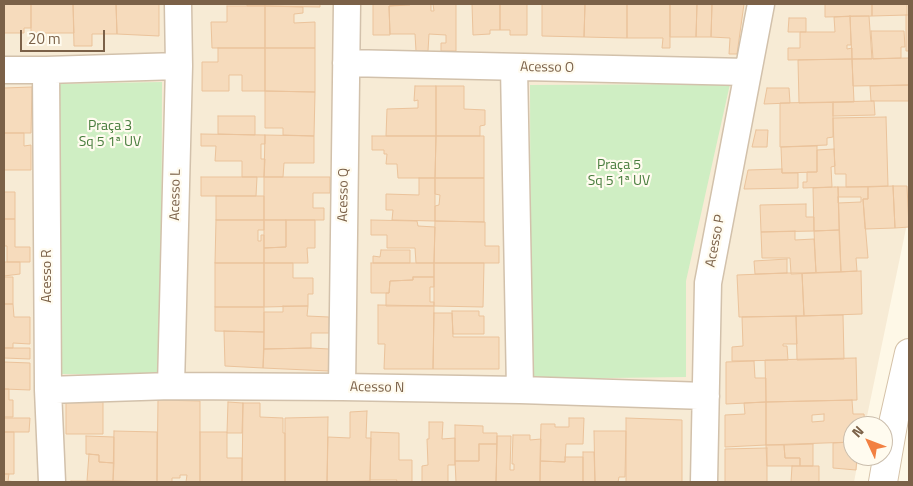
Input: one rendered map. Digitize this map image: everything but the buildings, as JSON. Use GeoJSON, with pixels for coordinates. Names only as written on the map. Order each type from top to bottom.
{"type":"FeatureCollection","features":[{"type":"Feature","properties":{"kind":"main road"},"geometry":{"type":"LineString","coordinates":[[883,482],[894,419],[909,353]]}},
{"type":"Feature","properties":{"kind":"main road"},"geometry":{"type":"LineString","coordinates":[[894,419],[903,403],[909,397]]}},
{"type":"Feature","properties":{"kind":"street","name":"Acesso L"},"geometry":{"type":"LineString","coordinates":[[171,386],[179,66],[178,4]]}},
{"type":"Feature","properties":{"kind":"street","name":"Acesso Q"},"geometry":{"type":"LineString","coordinates":[[342,387],[347,4]]}},
{"type":"Feature","properties":{"kind":"street","name":"Acesso P"},"geometry":{"type":"LineString","coordinates":[[704,482],[708,283],[747,72],[762,4]]}},
{"type":"Feature","properties":{"kind":"street","name":"Acesso O"},"geometry":{"type":"LineString","coordinates":[[346,64],[747,72]]}},
{"type":"Feature","properties":{"kind":"street"},"geometry":{"type":"LineString","coordinates":[[4,70],[179,66]]}},
{"type":"Feature","properties":{"kind":"street"},"geometry":{"type":"LineString","coordinates":[[514,67],[520,390]]}},
{"type":"Feature","properties":{"kind":"street","name":"Acesso R"},"geometry":{"type":"LineString","coordinates":[[46,70],[48,390],[52,482]]}},
{"type":"Feature","properties":{"kind":"street","name":"Acesso N"},"geometry":{"type":"LineString","coordinates":[[48,390],[171,386],[342,387],[706,396]]}},
{"type":"Feature","properties":{"kind":"shaded area"},"geometry":{"type":"Polygon","coordinates":[[[4,4],[909,4],[909,214],[867,416],[843,416],[843,466],[857,466],[854,482],[4,482],[4,4]]]}},
{"type":"Feature","properties":{"kind":"green space","name":"Praça 3 Sq 5 1ª UV"},"geometry":{"type":"Polygon","coordinates":[[[162,82],[161,375],[61,374],[57,84],[162,82]]]}},
{"type":"Feature","properties":{"kind":"green space","name":"Praça 5 Sq 5 1ª UV"},"geometry":{"type":"Polygon","coordinates":[[[730,84],[686,281],[686,377],[531,379],[530,85],[730,84]]]}}]}
